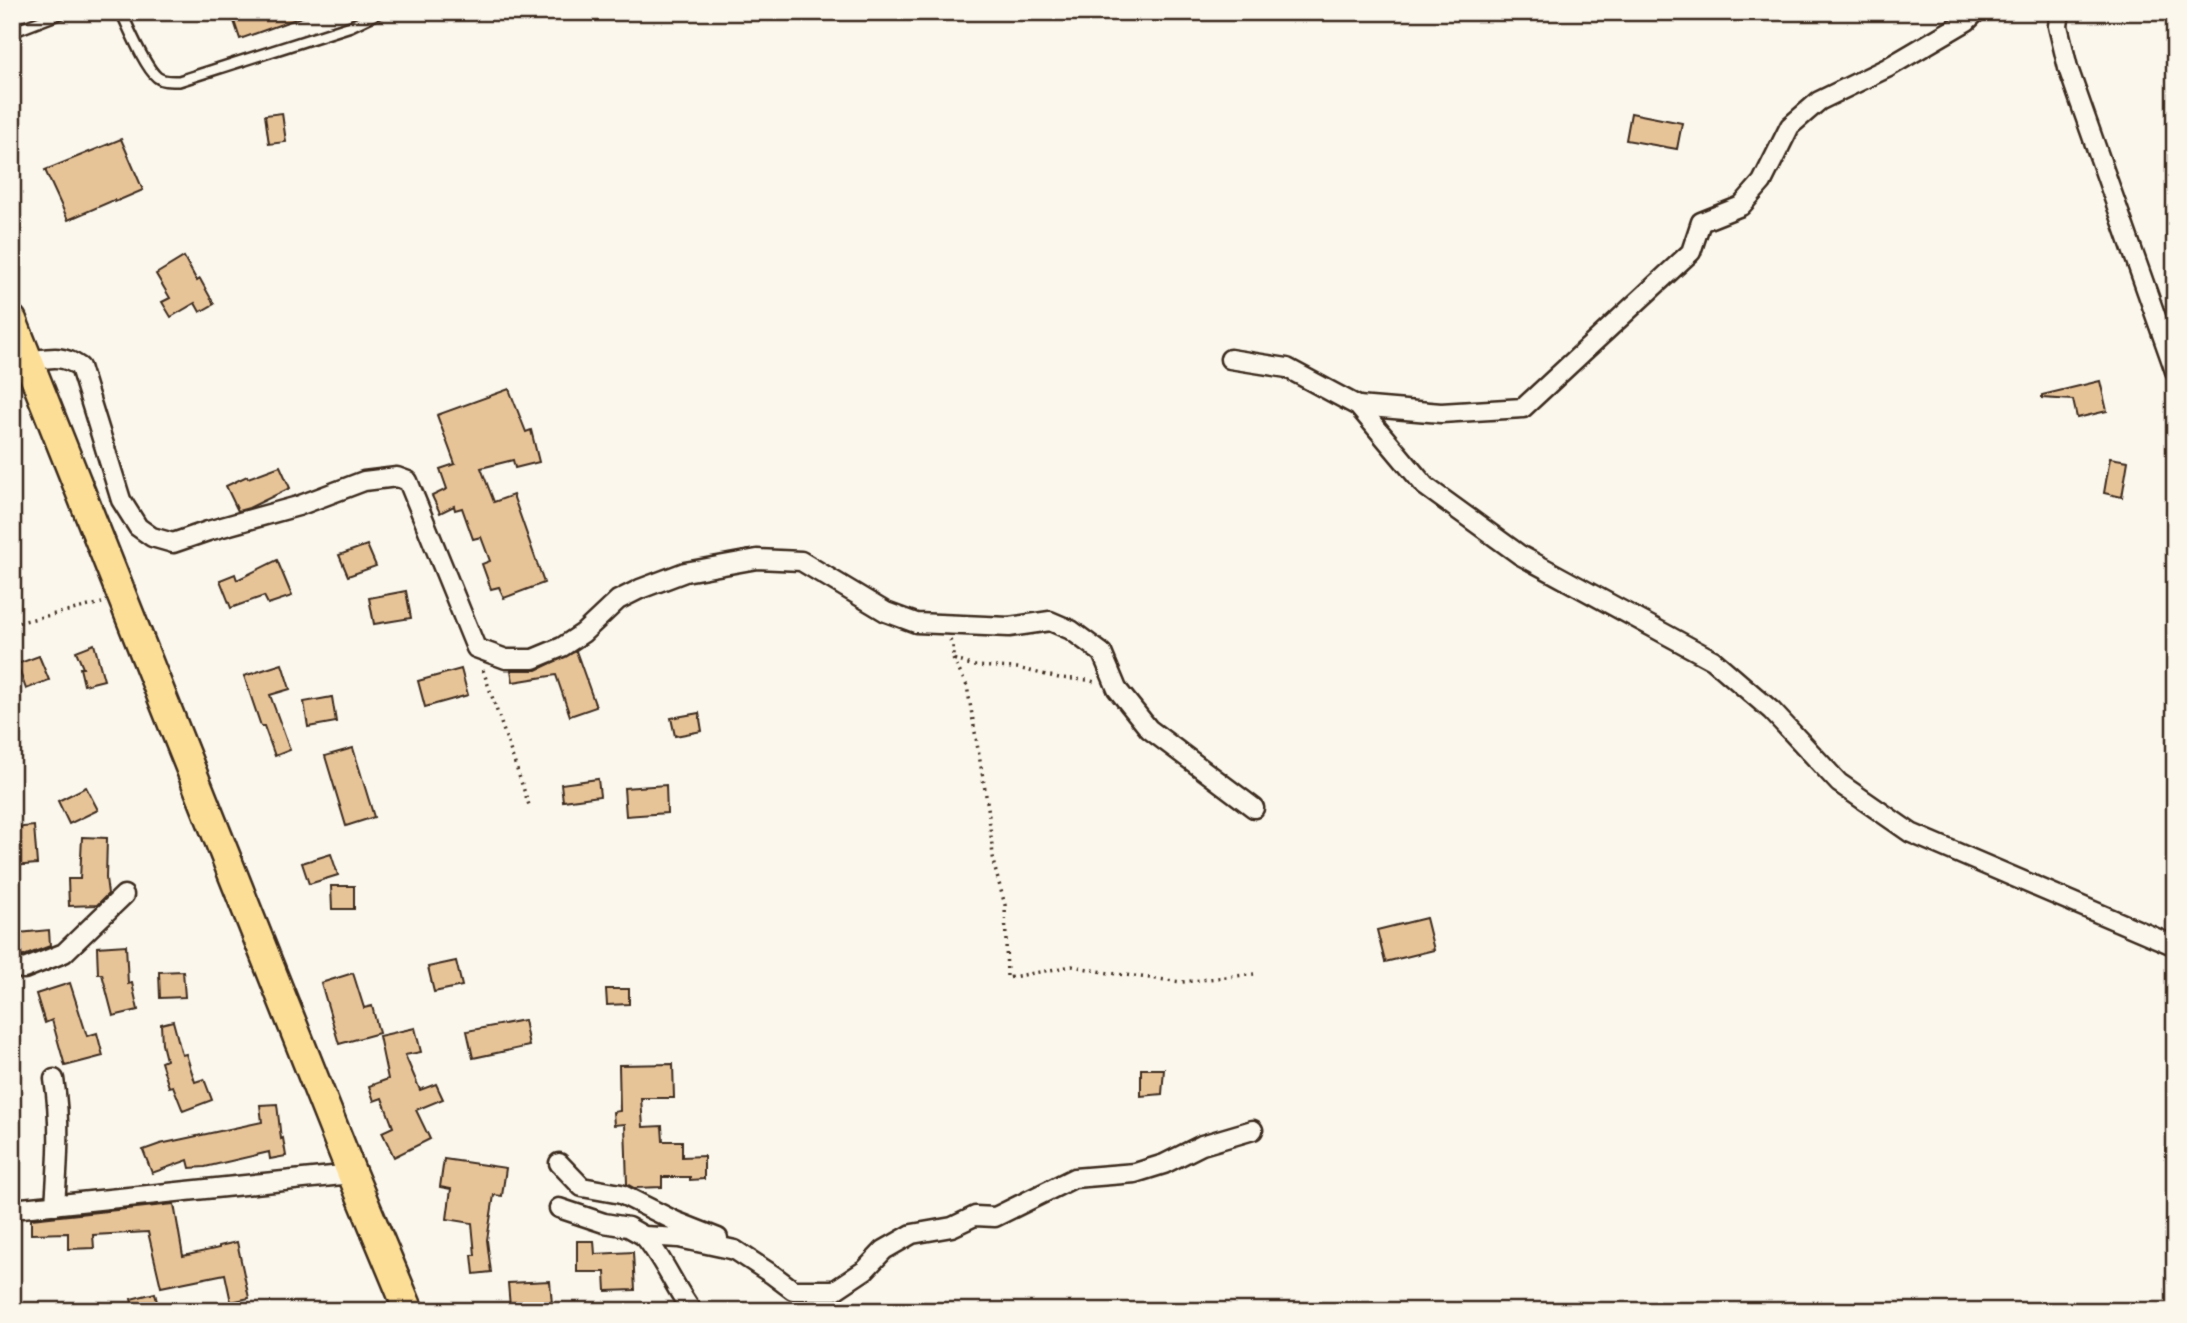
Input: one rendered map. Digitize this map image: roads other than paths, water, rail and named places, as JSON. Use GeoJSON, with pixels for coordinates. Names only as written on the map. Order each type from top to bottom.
{"type":"FeatureCollection","features":[{"type":"Feature","properties":{"kind":"main road"},"geometry":{"type":"LineString","coordinates":[[12,320],[409,1311]]}},
{"type":"Feature","properties":{"kind":"street"},"geometry":{"type":"LineString","coordinates":[[1358,406],[1441,413],[1523,408],[1691,252],[1701,222],[1741,206],[1762,182],[1790,126],[1819,101],[1887,68],[1967,21],[1976,12]]}},
{"type":"Feature","properties":{"kind":"street"},"geometry":{"type":"LineString","coordinates":[[2060,12],[2058,26],[2068,68],[2175,371]]}},
{"type":"Feature","properties":{"kind":"street"},"geometry":{"type":"LineString","coordinates":[[29,361],[69,359],[80,367],[121,500],[138,527],[152,537],[173,543],[298,506],[364,481],[397,477],[408,481],[476,648],[506,659],[533,659],[562,647],[583,633],[618,600],[640,589],[685,572],[757,559],[801,561],[886,612],[916,623],[1009,627],[1050,621],[1072,630],[1102,653],[1117,689],[1149,729],[1254,808]]}},
{"type":"Feature","properties":{"kind":"street"},"geometry":{"type":"LineString","coordinates":[[1230,359],[1287,368],[1358,406],[1425,486],[1520,555],[1713,660],[1772,711],[1839,783],[1911,833],[2175,946]]}},
{"type":"Feature","properties":{"kind":"street"},"geometry":{"type":"LineString","coordinates":[[12,967],[24,969],[64,953],[124,895]]}},
{"type":"Feature","properties":{"kind":"street"},"geometry":{"type":"LineString","coordinates":[[54,1079],[58,1099],[59,1138],[55,1205]]}},
{"type":"Feature","properties":{"kind":"street"},"geometry":{"type":"LineString","coordinates":[[644,1236],[679,1238],[734,1250],[793,1290],[835,1290],[865,1270],[884,1250],[912,1234],[952,1227],[975,1216],[995,1217],[1074,1178],[1135,1173],[1164,1164],[1202,1145],[1253,1130]]}},
{"type":"Feature","properties":{"kind":"street"},"geometry":{"type":"LineString","coordinates":[[559,1163],[582,1186],[621,1194],[675,1221],[739,1243],[753,1262]]}},
{"type":"Feature","properties":{"kind":"street"},"geometry":{"type":"LineString","coordinates":[[12,1209],[352,1174]]}},
{"type":"Feature","properties":{"kind":"street"},"geometry":{"type":"LineString","coordinates":[[559,1208],[604,1223],[628,1227],[644,1236],[657,1251],[692,1311]]}},
{"type":"Feature","properties":{"kind":"lane"},"geometry":{"type":"LineString","coordinates":[[12,32],[64,12]]}},
{"type":"Feature","properties":{"kind":"lane"},"geometry":{"type":"LineString","coordinates":[[121,12],[149,67],[166,81],[179,81],[338,30],[380,12]]}}]}
